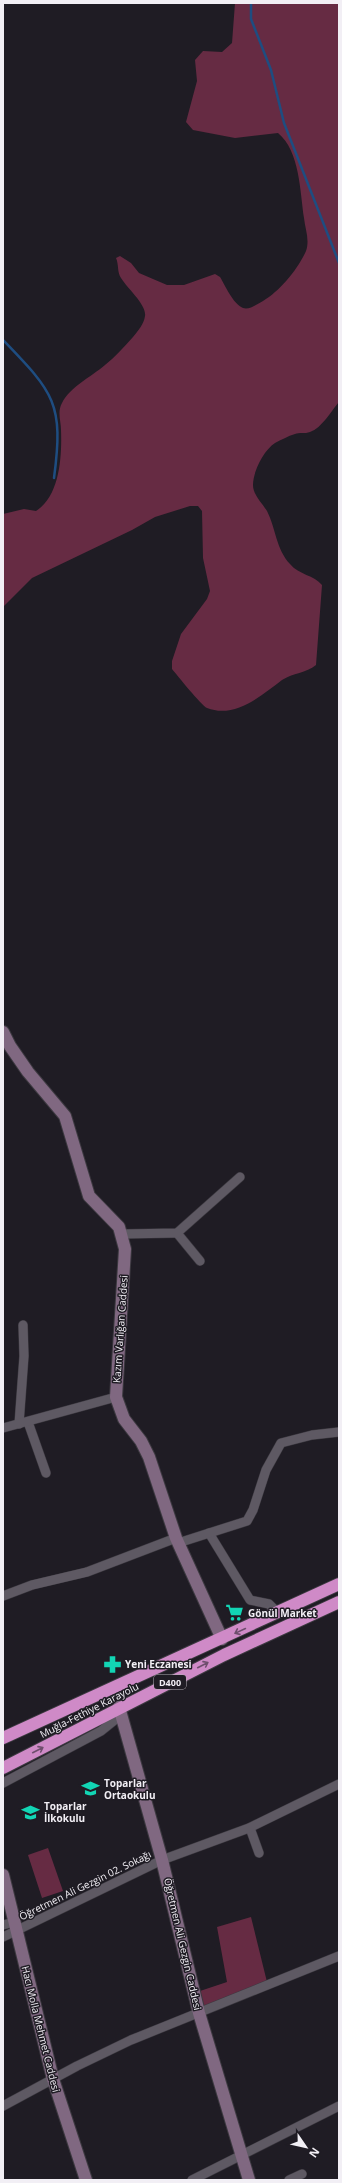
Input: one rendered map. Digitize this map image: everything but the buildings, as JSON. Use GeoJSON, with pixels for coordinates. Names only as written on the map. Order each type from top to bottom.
{"type":"FeatureCollection","features":[{"type":"Feature","properties":{"kind":"highway","name":"Muğla-Fethiye Karayolu"},"geometry":{"type":"LineString","coordinates":[[3,1738],[222,1640],[339,1584]]}},
{"type":"Feature","properties":{"kind":"highway","name":"Muğla-Fethiye Karayolu"},"geometry":{"type":"LineString","coordinates":[[3,1768],[120,1711],[224,1655],[339,1602]]}},
{"type":"Feature","properties":{"kind":"street","name":"Kazım Varlığan Caddesi"},"geometry":{"type":"LineString","coordinates":[[3,1032],[10,1046],[28,1072],[62,1111],[89,1196],[113,1221],[122,1234],[125,1249],[116,1397],[124,1419],[141,1441],[148,1457],[177,1540],[222,1640]]}},
{"type":"Feature","properties":{"kind":"street"},"geometry":{"type":"LineString","coordinates":[[122,1234],[177,1233],[240,1176]]}},
{"type":"Feature","properties":{"kind":"street"},"geometry":{"type":"LineString","coordinates":[[177,1233],[200,1261]]}},
{"type":"Feature","properties":{"kind":"street"},"geometry":{"type":"LineString","coordinates":[[23,1325],[24,1423],[46,1474]]}},
{"type":"Feature","properties":{"kind":"street"},"geometry":{"type":"LineString","coordinates":[[3,1428],[116,1397]]}},
{"type":"Feature","properties":{"kind":"street"},"geometry":{"type":"LineString","coordinates":[[3,1596],[32,1585],[87,1572],[177,1540],[241,1524],[250,1518],[266,1470],[281,1443],[312,1435],[339,1432]]}},
{"type":"Feature","properties":{"kind":"street"},"geometry":{"type":"LineString","coordinates":[[209,1533],[250,1600],[268,1604],[278,1613]]}},
{"type":"Feature","properties":{"kind":"street"},"geometry":{"type":"LineString","coordinates":[[3,1783],[101,1731],[120,1711]]}},
{"type":"Feature","properties":{"kind":"street","name":"Öğretmen Ali Gezgin Caddesi"},"geometry":{"type":"LineString","coordinates":[[120,1711],[162,1860],[199,2013],[249,2180]]}},
{"type":"Feature","properties":{"kind":"street","name":"Öğretmen Ali Gezgin 02. Sokağı"},"geometry":{"type":"LineString","coordinates":[[3,1938],[11,1926],[162,1860],[250,1828],[339,1784]]}},
{"type":"Feature","properties":{"kind":"street"},"geometry":{"type":"LineString","coordinates":[[250,1828],[259,1854]]}},
{"type":"Feature","properties":{"kind":"street","name":"Hacı Molla Mehmet Caddesi"},"geometry":{"type":"LineString","coordinates":[[3,1877],[11,1926],[53,2079],[86,2180]]}},
{"type":"Feature","properties":{"kind":"street"},"geometry":{"type":"LineString","coordinates":[[3,2106],[131,2040],[339,1956]]}},
{"type":"Feature","properties":{"kind":"street"},"geometry":{"type":"LineString","coordinates":[[192,2180],[339,2106]]}},
{"type":"Feature","properties":{"kind":"street"},"geometry":{"type":"LineString","coordinates":[[289,2180],[302,2174]]}},
{"type":"Feature","properties":{"kind":"shaded area"},"geometry":{"type":"Polygon","coordinates":[[[235,3],[339,3],[339,402],[322,423],[314,430],[308,433],[298,433],[292,435],[271,446],[260,461],[253,479],[253,489],[256,496],[267,511],[285,558],[294,568],[315,579],[322,585],[316,665],[308,670],[282,680],[248,704],[238,708],[217,711],[204,706],[172,669],[172,661],[181,634],[207,599],[210,591],[203,558],[202,511],[198,506],[190,506],[155,517],[132,530],[32,578],[3,607],[3,514],[24,509],[36,511],[50,496],[55,486],[60,463],[61,427],[59,413],[62,403],[75,387],[109,362],[116,355],[135,335],[143,322],[145,312],[143,307],[121,278],[116,258],[120,256],[131,263],[139,273],[167,285],[184,285],[215,274],[220,277],[236,303],[243,308],[246,308],[256,305],[276,292],[303,258],[307,247],[307,238],[300,184],[295,161],[291,150],[285,141],[278,133],[235,138],[193,130],[186,122],[197,81],[195,60],[203,51],[222,52],[232,43],[235,3]]]}},
{"type":"Feature","properties":{"kind":"shaded area"},"geometry":{"type":"Polygon","coordinates":[[[48,1848],[63,1891],[42,1898],[28,1855],[48,1848]]]}},
{"type":"Feature","properties":{"kind":"shaded area"},"geometry":{"type":"Polygon","coordinates":[[[251,1917],[267,1982],[204,2008],[200,1991],[227,1982],[217,1927],[251,1917]]]}},
{"type":"Feature","properties":{"kind":"waterway"},"geometry":{"type":"LineString","coordinates":[[251,3],[251,19],[271,70],[284,123],[339,263]]}},
{"type":"Feature","properties":{"kind":"waterway"},"geometry":{"type":"LineString","coordinates":[[3,340],[34,373],[44,387],[51,401],[56,415],[57,432],[57,453],[54,478]]}},
{"type":"Feature","properties":{"kind":"place","name":"Gönül Market"},"geometry":{"type":"Point","coordinates":[235,1613]}},
{"type":"Feature","properties":{"kind":"place","name":"Yeni Eczanesi"},"geometry":{"type":"Point","coordinates":[112,1664]}},
{"type":"Feature","properties":{"kind":"place","name":"Toparlar Ortaokulu"},"geometry":{"type":"Point","coordinates":[91,1789]}},
{"type":"Feature","properties":{"kind":"place","name":"Toparlar İlkokulu"},"geometry":{"type":"Point","coordinates":[31,1812]}}]}
